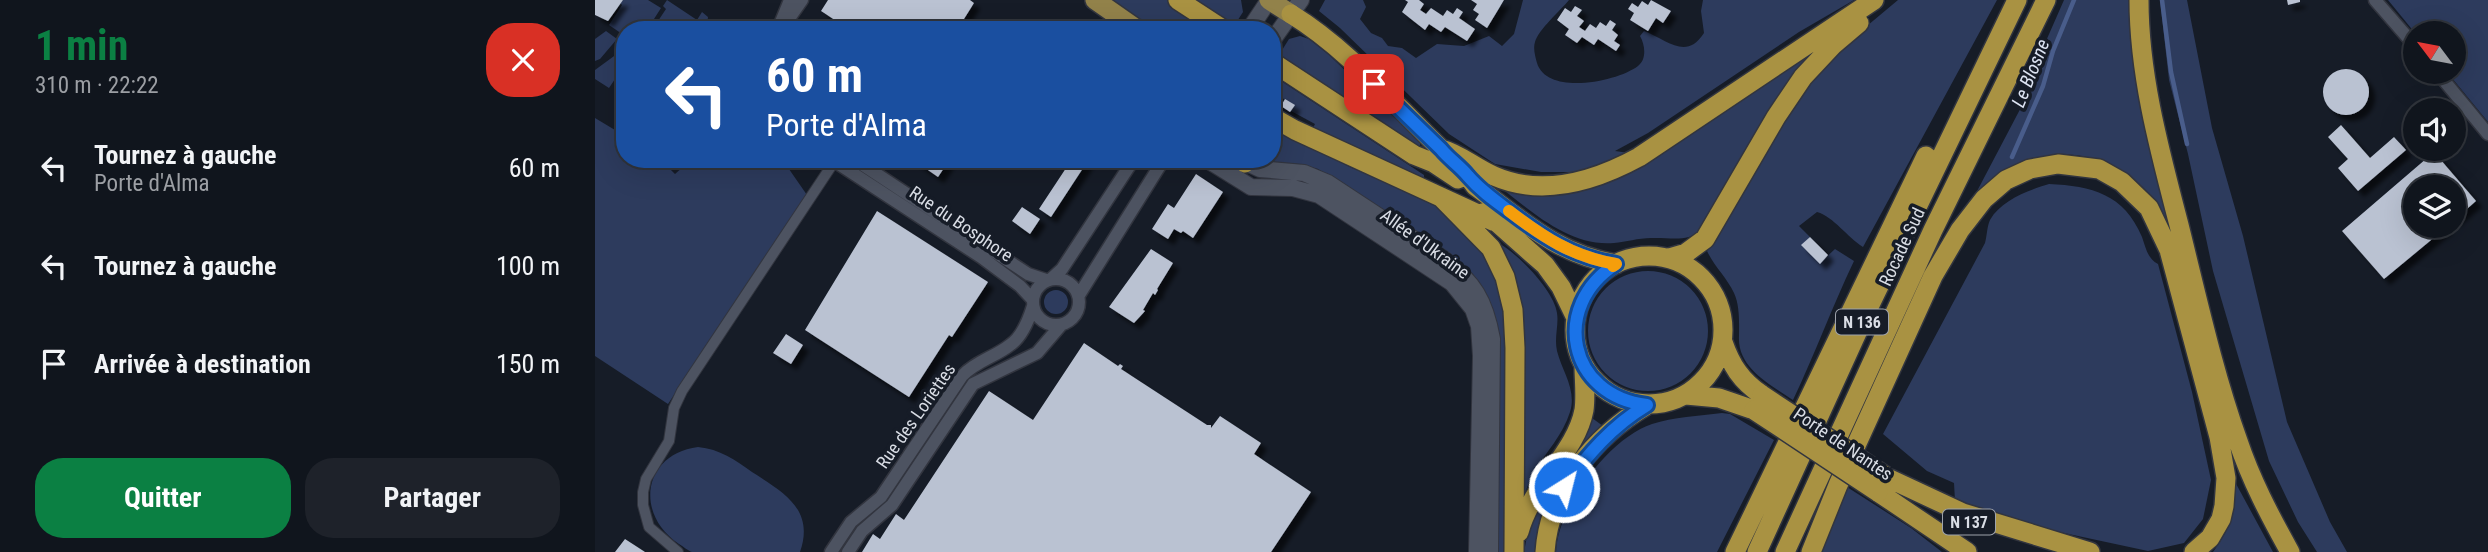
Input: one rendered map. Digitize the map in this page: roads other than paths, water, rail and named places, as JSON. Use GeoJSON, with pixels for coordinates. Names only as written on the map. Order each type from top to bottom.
{"type":"FeatureCollection","features":[{"type":"Feature","properties":{"kind":"highway"},"geometry":{"type":"LineString","coordinates":[[1178,0],[1210,21]]}},
{"type":"Feature","properties":{"kind":"highway"},"geometry":{"type":"LineString","coordinates":[[1441,149],[1453,152],[1496,177],[1524,184],[1552,186],[1609,172],[1639,157],[1874,0]]}},
{"type":"Feature","properties":{"kind":"highway"},"geometry":{"type":"LineString","coordinates":[[1515,552],[1532,497],[1579,426],[1584,402],[1583,365],[1576,342],[1576,318],[1594,281],[1616,264],[1637,257],[1669,258],[1686,253],[1705,239],[1776,117],[1803,77],[1833,45],[1887,0]]}},
{"type":"Feature","properties":{"kind":"highway","name":"Rocade Sud"},"geometry":{"type":"LineString","coordinates":[[1757,552],[1866,313],[2017,0]]}},
{"type":"Feature","properties":{"kind":"highway","name":"Rocade Sud"},"geometry":{"type":"LineString","coordinates":[[1785,552],[1895,310],[2046,0]]}},
{"type":"Feature","properties":{"kind":"highway"},"geometry":{"type":"LineString","coordinates":[[2139,0],[2140,37],[2155,131],[2218,378],[2238,443],[2258,491],[2290,552]]}},
{"type":"Feature","properties":{"kind":"highway"},"geometry":{"type":"LineString","coordinates":[[1296,7],[1312,27],[1468,175],[1475,186],[1554,243],[1584,257],[1616,264]]}},
{"type":"Feature","properties":{"kind":"highway"},"geometry":{"type":"LineString","coordinates":[[1281,68],[1413,155],[1429,171],[1482,210],[1545,265],[1561,287],[1576,318]]}},
{"type":"Feature","properties":{"kind":"highway"},"geometry":{"type":"LineString","coordinates":[[1735,552],[1938,132],[1944,121],[1971,94]]}},
{"type":"Feature","properties":{"kind":"highway"},"geometry":{"type":"LineString","coordinates":[[1933,276],[1936,259],[1993,130],[1990,111]]}},
{"type":"Feature","properties":{"kind":"highway"},"geometry":{"type":"LineString","coordinates":[[1281,122],[1493,221]]}},
{"type":"Feature","properties":{"kind":"highway"},"geometry":{"type":"LineString","coordinates":[[1413,155],[1434,163],[1463,183],[1475,186]]}},
{"type":"Feature","properties":{"kind":"highway"},"geometry":{"type":"LineString","coordinates":[[1804,552],[1838,485],[1933,276],[1960,230],[1984,198],[2006,180],[2030,169],[2058,164],[2099,169],[2122,181],[2140,198],[2154,218],[2169,250],[2224,461],[2226,492],[2221,519],[2210,538],[2194,552]]}},
{"type":"Feature","properties":{"kind":"highway"},"geometry":{"type":"LineString","coordinates":[[1441,197],[1491,248],[1504,277],[1513,310],[1515,552]]}},
{"type":"Feature","properties":{"kind":"highway"},"geometry":{"type":"LineString","coordinates":[[1583,365],[1605,390],[1625,401],[1647,405],[1686,395],[1703,382],[1710,373],[1723,342],[1720,306],[1709,285],[1691,268],[1669,258]]}},
{"type":"Feature","properties":{"kind":"highway","name":"N 137"},"geometry":{"type":"LineString","coordinates":[[1723,342],[1736,371],[1750,387],[1758,402]]}},
{"type":"Feature","properties":{"kind":"highway","name":"Porte de Nantes"},"geometry":{"type":"LineString","coordinates":[[1686,395],[1758,402],[1884,483],[1919,520],[1967,552]]}},
{"type":"Feature","properties":{"kind":"highway"},"geometry":{"type":"LineString","coordinates":[[1545,552],[1550,519],[1564,487],[1599,442],[1647,405]]}},
{"type":"Feature","properties":{"kind":"highway"},"geometry":{"type":"LineString","coordinates":[[1884,483],[1971,516],[2090,552]]}},
{"type":"Feature","properties":{"kind":"highway","name":"N 137"},"geometry":{"type":"LineString","coordinates":[[1884,483],[1977,526],[2054,552]]}},
{"type":"Feature","properties":{"kind":"highway"},"geometry":{"type":"LineString","coordinates":[[1811,552],[1838,485]]}},
{"type":"Feature","properties":{"kind":"highway"},"geometry":{"type":"LineString","coordinates":[[1727,552],[1759,500]]}},
{"type":"Feature","properties":{"kind":"highway"},"geometry":{"type":"LineString","coordinates":[[1919,520],[1955,552]]}},
{"type":"Feature","properties":{"kind":"main road"},"geometry":{"type":"LineString","coordinates":[[1094,0],[1125,21]]}},
{"type":"Feature","properties":{"kind":"main road"},"geometry":{"type":"LineString","coordinates":[[1269,0],[1296,7]]}},
{"type":"Feature","properties":{"kind":"street"},"geometry":{"type":"LineString","coordinates":[[782,21],[790,0]]}},
{"type":"Feature","properties":{"kind":"street"},"geometry":{"type":"LineString","coordinates":[[786,21],[802,0]]}},
{"type":"Feature","properties":{"kind":"street"},"geometry":{"type":"LineString","coordinates":[[1255,21],[1269,0]]}},
{"type":"Feature","properties":{"kind":"street"},"geometry":{"type":"LineString","coordinates":[[2375,0],[2403,32]]}},
{"type":"Feature","properties":{"kind":"street"},"geometry":{"type":"LineString","coordinates":[[1281,28],[1296,7]]}},
{"type":"Feature","properties":{"kind":"street"},"geometry":{"type":"LineString","coordinates":[[2447,84],[2488,134]]}},
{"type":"Feature","properties":{"kind":"street"},"geometry":{"type":"LineString","coordinates":[[678,552],[649,527],[643,505],[646,479],[669,441],[671,420],[678,398],[829,168]]}},
{"type":"Feature","properties":{"kind":"street","name":"Rue du Bosphore"},"geometry":{"type":"LineString","coordinates":[[846,168],[981,257],[1020,286],[1033,303]]}},
{"type":"Feature","properties":{"kind":"street","name":"Rue du Bosphore"},"geometry":{"type":"LineString","coordinates":[[869,168],[1028,274],[1049,279]]}},
{"type":"Feature","properties":{"kind":"street"},"geometry":{"type":"LineString","coordinates":[[1049,279],[1068,283],[1079,295],[1078,310],[1061,325],[1044,321],[1037,314],[1033,303],[1037,288],[1062,269],[1128,168]]}},
{"type":"Feature","properties":{"kind":"street"},"geometry":{"type":"LineString","coordinates":[[1079,295],[1158,168]]}},
{"type":"Feature","properties":{"kind":"street","name":"Allée d'Ukraine"},"geometry":{"type":"LineString","coordinates":[[1220,168],[1251,187],[1293,188],[1319,195],[1452,283],[1473,309],[1479,326],[1481,356],[1477,552]]}},
{"type":"Feature","properties":{"kind":"street","name":"Allée d'Ukraine"},"geometry":{"type":"LineString","coordinates":[[1258,168],[1304,173],[1328,183],[1459,270],[1475,287],[1485,307],[1492,339],[1490,552]]}},
{"type":"Feature","properties":{"kind":"street","name":"Rue des Loriettes"},"geometry":{"type":"LineString","coordinates":[[831,552],[851,522],[881,497],[962,376],[980,361],[1011,345],[1029,317],[1033,303]]}},
{"type":"Feature","properties":{"kind":"street","name":"Rue des Loriettes"},"geometry":{"type":"LineString","coordinates":[[848,552],[863,531],[892,505],[973,384],[1037,353],[1061,325]]}},
{"type":"Feature","properties":{"kind":"waterway","name":"Le Blosne"},"geometry":{"type":"LineString","coordinates":[[2012,157],[2043,86],[2053,51],[2074,0]]}},
{"type":"Feature","properties":{"kind":"waterway"},"geometry":{"type":"LineString","coordinates":[[2162,0],[2171,72],[2187,144]]}}]}
